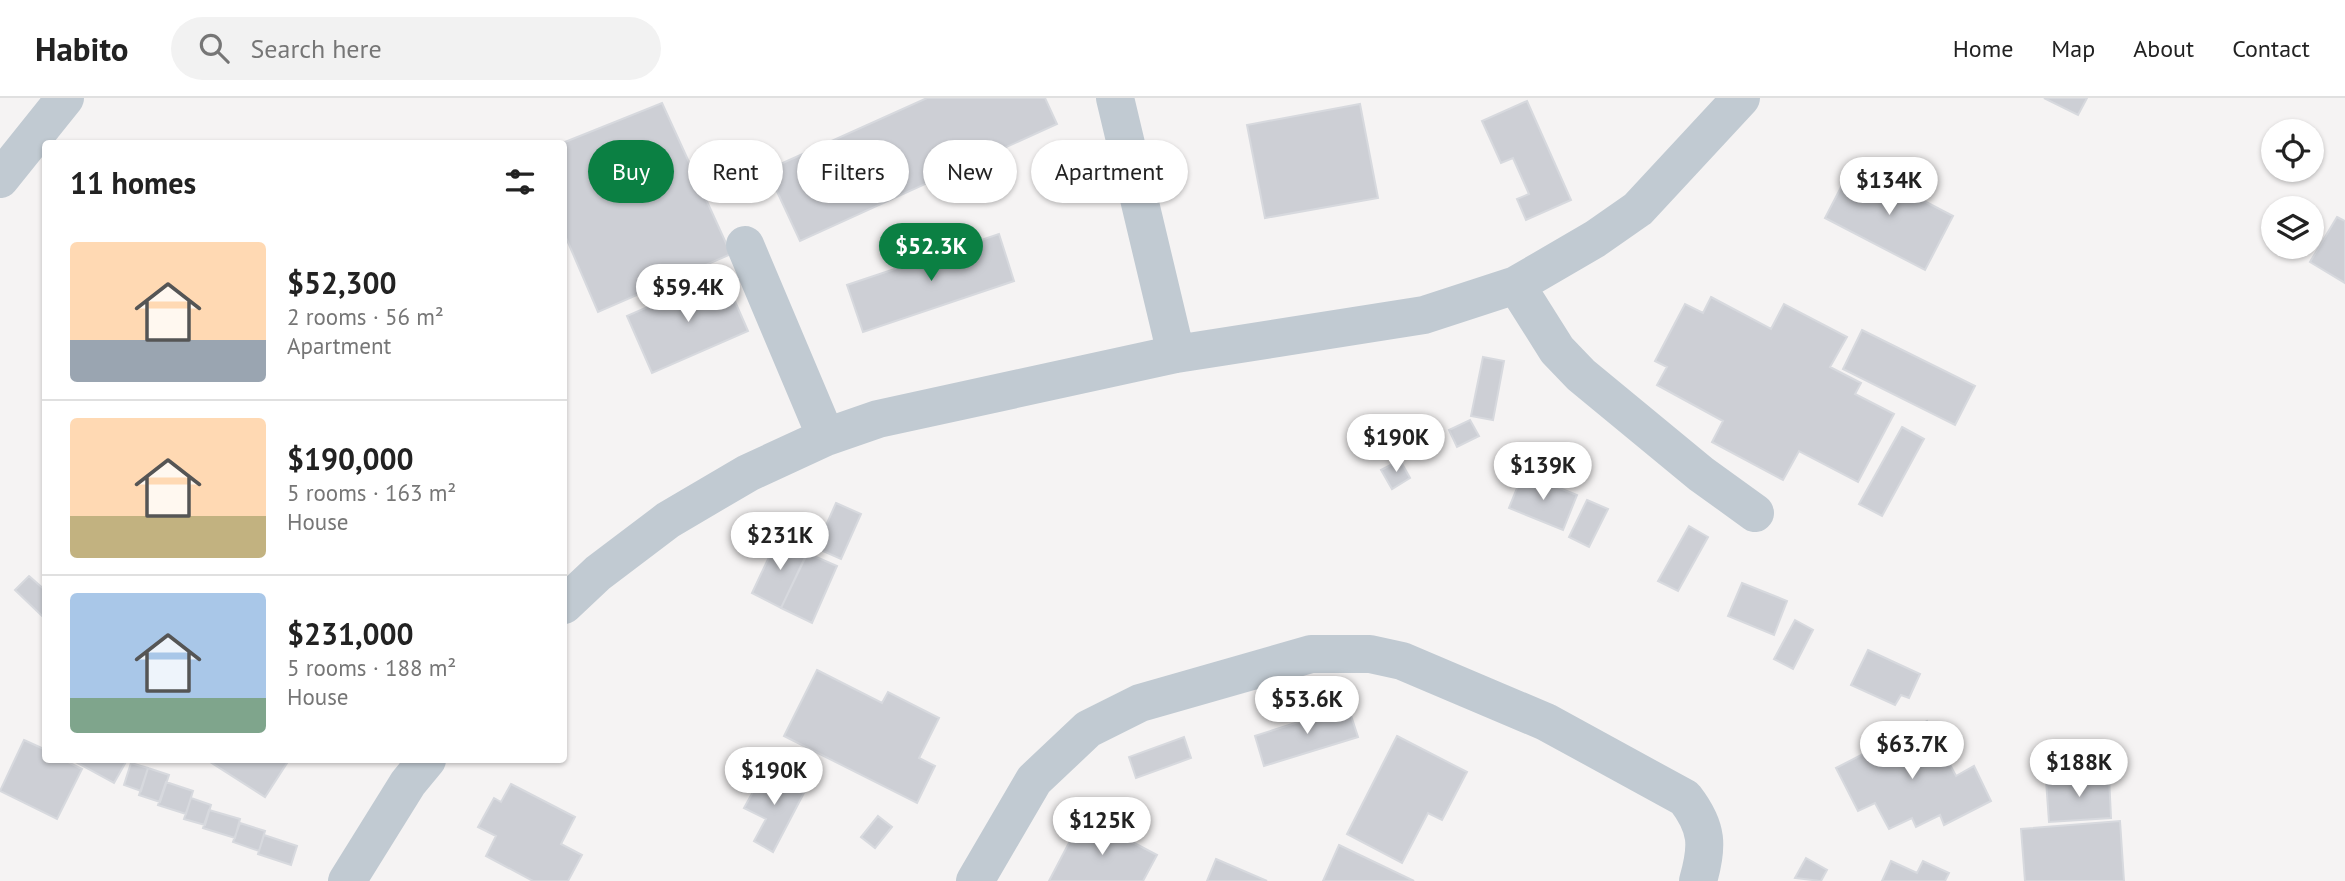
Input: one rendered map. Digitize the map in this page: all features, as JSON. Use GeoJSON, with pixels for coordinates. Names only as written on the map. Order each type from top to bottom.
{"type":"FeatureCollection","features":[{"type":"Feature","properties":{"kind":"street"},"geometry":{"type":"LineString","coordinates":[[0,179],[65,98]]}},
{"type":"Feature","properties":{"kind":"street"},"geometry":{"type":"LineString","coordinates":[[1115,98],[1176,354]]}},
{"type":"Feature","properties":{"kind":"street"},"geometry":{"type":"LineString","coordinates":[[567,603],[598,573],[668,520],[748,473],[827,437],[878,419],[1176,354],[1424,315],[1516,285],[1595,239],[1638,209],[1741,98]]}},
{"type":"Feature","properties":{"kind":"street"},"geometry":{"type":"LineString","coordinates":[[745,246],[827,437]]}},
{"type":"Feature","properties":{"kind":"street"},"geometry":{"type":"LineString","coordinates":[[1516,285],[1557,350],[1581,375],[1701,474],[1755,513]]}},
{"type":"Feature","properties":{"kind":"street"},"geometry":{"type":"LineString","coordinates":[[975,881],[1034,780],[1088,729],[1140,703],[1311,654],[1370,654],[1402,662],[1546,722],[1685,799],[1701,819],[1706,851],[1698,881]]}},
{"type":"Feature","properties":{"kind":"street"},"geometry":{"type":"LineString","coordinates":[[347,881],[408,783],[425,763]]}},
{"type":"Feature","properties":{"kind":"building"},"geometry":{"type":"Polygon","coordinates":[[[927,98],[1045,98],[1057,124],[1017,142],[1017,140],[923,140],[923,185],[909,191],[909,140],[834,140],[927,98]]]}},
{"type":"Feature","properties":{"kind":"building"},"geometry":{"type":"Polygon","coordinates":[[[2044,98],[2087,98],[2078,115],[2044,98]]]}},
{"type":"Feature","properties":{"kind":"building"},"geometry":{"type":"Polygon","coordinates":[[[1527,101],[1571,200],[1526,220],[1517,199],[1529,194],[1513,158],[1501,163],[1482,121],[1527,101]]]}},
{"type":"Feature","properties":{"kind":"building"},"geometry":{"type":"Polygon","coordinates":[[[662,103],[688,160],[688,203],[708,203],[731,254],[598,312],[567,240],[567,141],[662,103]]]}},
{"type":"Feature","properties":{"kind":"building"},"geometry":{"type":"Polygon","coordinates":[[[1360,104],[1378,198],[1265,218],[1247,125],[1360,104]]]}},
{"type":"Feature","properties":{"kind":"building"},"geometry":{"type":"Polygon","coordinates":[[[797,156],[797,203],[883,203],[800,241],[782,203],[783,163],[797,156]]]}},
{"type":"Feature","properties":{"kind":"building"},"geometry":{"type":"Polygon","coordinates":[[[1853,164],[1953,216],[1925,270],[1825,218],[1853,164]]]}},
{"type":"Feature","properties":{"kind":"building"},"geometry":{"type":"Polygon","coordinates":[[[2337,217],[2345,221],[2345,283],[2310,262],[2312,259],[2324,259],[2324,239],[2337,217]]]}},
{"type":"Feature","properties":{"kind":"building"},"geometry":{"type":"Polygon","coordinates":[[[999,234],[1014,281],[863,332],[847,285],[999,234]]]}},
{"type":"Feature","properties":{"kind":"building"},"geometry":{"type":"Polygon","coordinates":[[[723,274],[748,331],[652,373],[627,316],[723,274]]]}},
{"type":"Feature","properties":{"kind":"building"},"geometry":{"type":"Polygon","coordinates":[[[1711,297],[1771,329],[1784,304],[1847,337],[1830,367],[1861,383],[1855,394],[1894,414],[1858,482],[1799,451],[1783,480],[1712,442],[1723,421],[1657,385],[1667,367],[1655,361],[1685,304],[1703,313],[1711,297]]]}},
{"type":"Feature","properties":{"kind":"building"},"geometry":{"type":"Polygon","coordinates":[[[1862,330],[1975,386],[1955,425],[1843,369],[1862,330]]]}},
{"type":"Feature","properties":{"kind":"building"},"geometry":{"type":"Polygon","coordinates":[[[1483,357],[1504,361],[1493,420],[1471,416],[1483,357]]]}},
{"type":"Feature","properties":{"kind":"building"},"geometry":{"type":"Polygon","coordinates":[[[1470,420],[1479,436],[1457,447],[1449,430],[1470,420]]]}},
{"type":"Feature","properties":{"kind":"building"},"geometry":{"type":"Polygon","coordinates":[[[1902,427],[1924,439],[1882,516],[1859,504],[1902,427]]]}},
{"type":"Feature","properties":{"kind":"building"},"geometry":{"type":"Polygon","coordinates":[[[1400,460],[1410,478],[1392,489],[1381,470],[1400,460]]]}},
{"type":"Feature","properties":{"kind":"building"},"geometry":{"type":"Polygon","coordinates":[[[1523,473],[1577,495],[1563,530],[1509,508],[1523,473]]]}},
{"type":"Feature","properties":{"kind":"building"},"geometry":{"type":"Polygon","coordinates":[[[1587,500],[1608,509],[1589,547],[1569,537],[1587,500]]]}},
{"type":"Feature","properties":{"kind":"building"},"geometry":{"type":"Polygon","coordinates":[[[836,503],[861,514],[841,559],[816,548],[836,503]]]}},
{"type":"Feature","properties":{"kind":"building"},"geometry":{"type":"Polygon","coordinates":[[[1689,526],[1708,537],[1678,591],[1658,581],[1689,526]]]}},
{"type":"Feature","properties":{"kind":"building"},"geometry":{"type":"Polygon","coordinates":[[[779,536],[809,550],[781,608],[752,593],[779,536]]]}},
{"type":"Feature","properties":{"kind":"building"},"geometry":{"type":"Polygon","coordinates":[[[807,553],[837,566],[812,623],[781,608],[807,553]]]}},
{"type":"Feature","properties":{"kind":"building"},"geometry":{"type":"Polygon","coordinates":[[[29,576],[42,587],[42,616],[15,590],[29,576]]]}},
{"type":"Feature","properties":{"kind":"building"},"geometry":{"type":"Polygon","coordinates":[[[1742,583],[1787,601],[1774,635],[1728,616],[1742,583]]]}},
{"type":"Feature","properties":{"kind":"building"},"geometry":{"type":"Polygon","coordinates":[[[1795,620],[1813,630],[1793,669],[1774,659],[1795,620]]]}},
{"type":"Feature","properties":{"kind":"building"},"geometry":{"type":"Polygon","coordinates":[[[1868,650],[1920,674],[1909,698],[1901,695],[1895,705],[1851,685],[1868,650]]]}},
{"type":"Feature","properties":{"kind":"building"},"geometry":{"type":"Polygon","coordinates":[[[817,670],[882,703],[888,692],[939,718],[919,758],[935,766],[917,803],[784,736],[817,670]]]}},
{"type":"Feature","properties":{"kind":"building"},"geometry":{"type":"Polygon","coordinates":[[[1348,706],[1358,737],[1264,766],[1255,736],[1348,706]]]}},
{"type":"Feature","properties":{"kind":"building"},"geometry":{"type":"Polygon","coordinates":[[[1927,721],[1956,776],[1974,766],[1991,801],[1944,825],[1940,815],[1916,827],[1912,818],[1889,829],[1875,803],[1858,811],[1836,768],[1927,721]]]}},
{"type":"Feature","properties":{"kind":"building"},"geometry":{"type":"Polygon","coordinates":[[[1397,736],[1467,772],[1442,820],[1428,813],[1402,863],[1347,834],[1397,736]]]}},
{"type":"Feature","properties":{"kind":"building"},"geometry":{"type":"Polygon","coordinates":[[[1184,737],[1191,758],[1136,778],[1129,757],[1184,737]]]}},
{"type":"Feature","properties":{"kind":"building"},"geometry":{"type":"Polygon","coordinates":[[[24,740],[42,748],[42,763],[70,763],[82,769],[57,819],[0,791],[24,740]]]}},
{"type":"Feature","properties":{"kind":"building"},"geometry":{"type":"Polygon","coordinates":[[[77,763],[125,763],[114,783],[77,763]]]}},
{"type":"Feature","properties":{"kind":"building"},"geometry":{"type":"Polygon","coordinates":[[[131,763],[148,768],[141,791],[124,785],[131,763]]]}},
{"type":"Feature","properties":{"kind":"building"},"geometry":{"type":"Polygon","coordinates":[[[212,763],[287,763],[265,797],[212,763]]]}},
{"type":"Feature","properties":{"kind":"building"},"geometry":{"type":"Polygon","coordinates":[[[148,768],[169,775],[160,802],[139,795],[148,768]]]}},
{"type":"Feature","properties":{"kind":"building"},"geometry":{"type":"Polygon","coordinates":[[[765,770],[805,791],[773,852],[754,841],[766,819],[744,808],[765,770]]]}},
{"type":"Feature","properties":{"kind":"building"},"geometry":{"type":"Polygon","coordinates":[[[2109,776],[2111,818],[2049,822],[2046,780],[2109,776]]]}},
{"type":"Feature","properties":{"kind":"building"},"geometry":{"type":"Polygon","coordinates":[[[166,782],[193,791],[186,814],[158,805],[166,782]]]}},
{"type":"Feature","properties":{"kind":"building"},"geometry":{"type":"Polygon","coordinates":[[[511,784],[575,817],[561,844],[582,855],[568,881],[533,881],[486,856],[496,836],[478,827],[494,798],[501,802],[511,784]]]}},
{"type":"Feature","properties":{"kind":"building"},"geometry":{"type":"Polygon","coordinates":[[[191,798],[211,805],[205,825],[184,819],[191,798]]]}},
{"type":"Feature","properties":{"kind":"building"},"geometry":{"type":"Polygon","coordinates":[[[209,810],[240,819],[235,838],[203,828],[209,810]]]}},
{"type":"Feature","properties":{"kind":"building"},"geometry":{"type":"Polygon","coordinates":[[[878,816],[892,827],[875,848],[861,837],[878,816]]]}},
{"type":"Feature","properties":{"kind":"building"},"geometry":{"type":"Polygon","coordinates":[[[1083,816],[1157,855],[1143,881],[1049,881],[1083,816]]]}},
{"type":"Feature","properties":{"kind":"building"},"geometry":{"type":"Polygon","coordinates":[[[2120,821],[2124,881],[2025,881],[2021,829],[2120,821]]]}},
{"type":"Feature","properties":{"kind":"building"},"geometry":{"type":"Polygon","coordinates":[[[240,823],[265,831],[259,851],[233,842],[240,823]]]}},
{"type":"Feature","properties":{"kind":"building"},"geometry":{"type":"Polygon","coordinates":[[[264,835],[297,846],[291,865],[258,854],[264,835]]]}},
{"type":"Feature","properties":{"kind":"building"},"geometry":{"type":"Polygon","coordinates":[[[1339,845],[1414,881],[1323,881],[1339,845]]]}},
{"type":"Feature","properties":{"kind":"building"},"geometry":{"type":"Polygon","coordinates":[[[1806,858],[1827,870],[1821,881],[1795,878],[1806,858]]]}},
{"type":"Feature","properties":{"kind":"building"},"geometry":{"type":"Polygon","coordinates":[[[1216,859],[1267,881],[1207,881],[1216,859]]]}},
{"type":"Feature","properties":{"kind":"building"},"geometry":{"type":"Polygon","coordinates":[[[1891,861],[1917,873],[1923,861],[1949,873],[1945,881],[1882,881],[1891,861]]]}}]}
